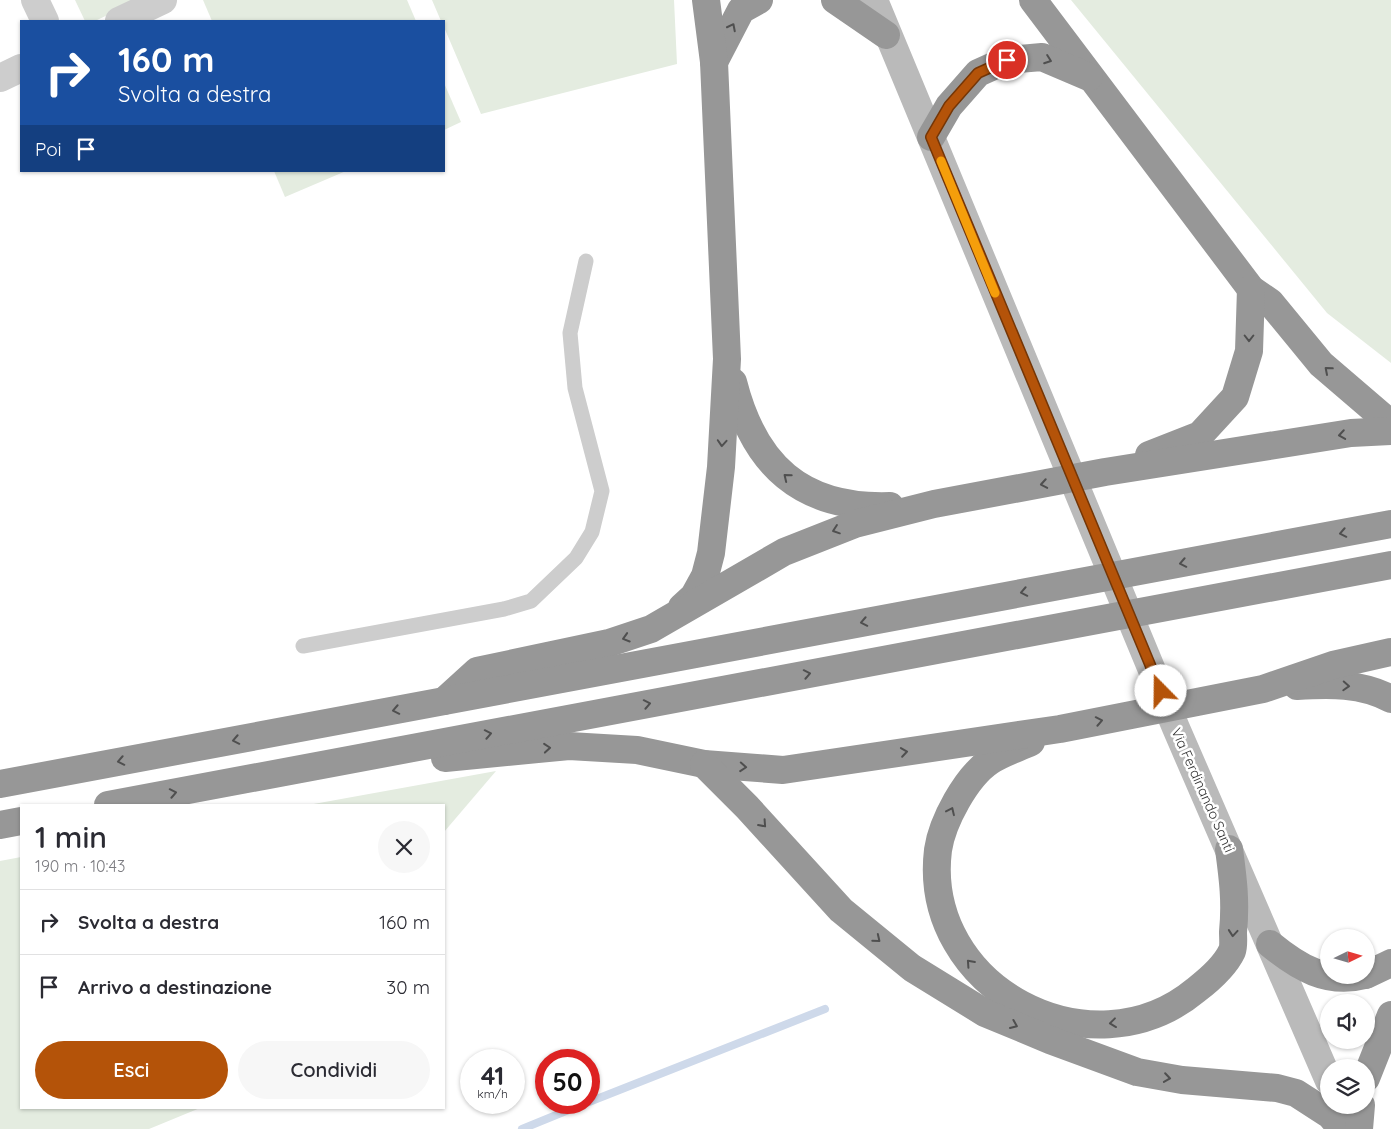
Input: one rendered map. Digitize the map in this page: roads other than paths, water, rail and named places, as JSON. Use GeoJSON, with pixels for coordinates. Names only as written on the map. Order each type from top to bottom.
{"type":"FeatureCollection","features":[{"type":"Feature","properties":{"kind":"highway"},"geometry":{"type":"LineString","coordinates":[[670,619],[694,596],[705,576],[711,553],[721,467],[727,359],[714,62],[706,0]]}},
{"type":"Feature","properties":{"kind":"highway"},"geometry":{"type":"LineString","coordinates":[[714,62],[741,10],[759,0]]}},
{"type":"Feature","properties":{"kind":"highway"},"geometry":{"type":"LineString","coordinates":[[835,0],[886,35]]}},
{"type":"Feature","properties":{"kind":"highway"},"geometry":{"type":"LineString","coordinates":[[1033,0],[1251,289],[1270,302],[1321,364],[1391,424]]}},
{"type":"Feature","properties":{"kind":"highway"},"geometry":{"type":"LineString","coordinates":[[931,137],[949,106],[978,73],[1007,60],[1042,57],[1090,77]]}},
{"type":"Feature","properties":{"kind":"highway"},"geometry":{"type":"LineString","coordinates":[[1105,472],[1200,435],[1235,397],[1249,351],[1251,289]]}},
{"type":"Feature","properties":{"kind":"highway"},"geometry":{"type":"LineString","coordinates":[[727,359],[740,412],[753,438],[764,455],[798,486],[820,496],[857,505],[934,504]]}},
{"type":"Feature","properties":{"kind":"highway"},"geometry":{"type":"LineString","coordinates":[[444,701],[477,671],[609,644],[644,632],[670,619],[784,552],[855,524],[934,504],[1105,472],[1351,433],[1391,431]]}},
{"type":"Feature","properties":{"kind":"highway"},"geometry":{"type":"LineString","coordinates":[[0,784],[1391,524]]}},
{"type":"Feature","properties":{"kind":"highway"},"geometry":{"type":"LineString","coordinates":[[113,804],[1391,565]]}},
{"type":"Feature","properties":{"kind":"highway"},"geometry":{"type":"LineString","coordinates":[[1263,689],[1333,665],[1391,652]]}},
{"type":"Feature","properties":{"kind":"highway"},"geometry":{"type":"LineString","coordinates":[[272,774],[569,746],[637,750],[704,764],[783,770],[1060,729],[1263,689],[1322,684],[1354,686],[1379,692],[1391,699]]}},
{"type":"Feature","properties":{"kind":"highway"},"geometry":{"type":"LineString","coordinates":[[1060,729],[989,761],[960,794],[941,834],[935,875],[943,917],[960,951],[993,986],[1021,1006],[1060,1020],[1098,1025],[1140,1020],[1180,1004],[1211,978],[1232,950],[1236,900],[1229,849]]}},
{"type":"Feature","properties":{"kind":"highway"},"geometry":{"type":"LineString","coordinates":[[704,764],[747,807],[841,910],[912,968],[985,1013],[1050,1040],[1137,1072],[1182,1080],[1277,1088],[1296,1093],[1330,1114],[1342,1129]]}},
{"type":"Feature","properties":{"kind":"highway"},"geometry":{"type":"LineString","coordinates":[[0,825],[20,821]]}},
{"type":"Feature","properties":{"kind":"highway"},"geometry":{"type":"LineString","coordinates":[[1270,944],[1300,966],[1320,974]]}},
{"type":"Feature","properties":{"kind":"highway"},"geometry":{"type":"LineString","coordinates":[[1375,971],[1391,963]]}},
{"type":"Feature","properties":{"kind":"highway"},"geometry":{"type":"LineString","coordinates":[[1374,1059],[1391,1015]]}},
{"type":"Feature","properties":{"kind":"highway"},"geometry":{"type":"LineString","coordinates":[[1358,1129],[1360,1114]]}},
{"type":"Feature","properties":{"kind":"main road","name":"Via Ferdinando Santi"},"geometry":{"type":"LineString","coordinates":[[874,0],[886,35],[931,137],[1176,728],[1320,1060]]}},
{"type":"Feature","properties":{"kind":"main road"},"geometry":{"type":"LineString","coordinates":[[1343,1114],[1350,1129]]}},
{"type":"Feature","properties":{"kind":"street"},"geometry":{"type":"LineString","coordinates":[[35,0],[45,20]]}},
{"type":"Feature","properties":{"kind":"street"},"geometry":{"type":"LineString","coordinates":[[121,20],[163,0]]}},
{"type":"Feature","properties":{"kind":"street"},"geometry":{"type":"LineString","coordinates":[[0,78],[20,68]]}},
{"type":"Feature","properties":{"kind":"lane"},"geometry":{"type":"LineString","coordinates":[[303,646],[504,609],[522,604],[531,601],[576,558],[592,532],[602,491],[576,388],[570,334],[586,261]]}},
{"type":"Feature","properties":{"kind":"waterway"},"geometry":{"type":"LineString","coordinates":[[600,1098],[825,1009]]}},
{"type":"Feature","properties":{"kind":"waterway"},"geometry":{"type":"LineString","coordinates":[[522,1129],[559,1114]]}}]}
